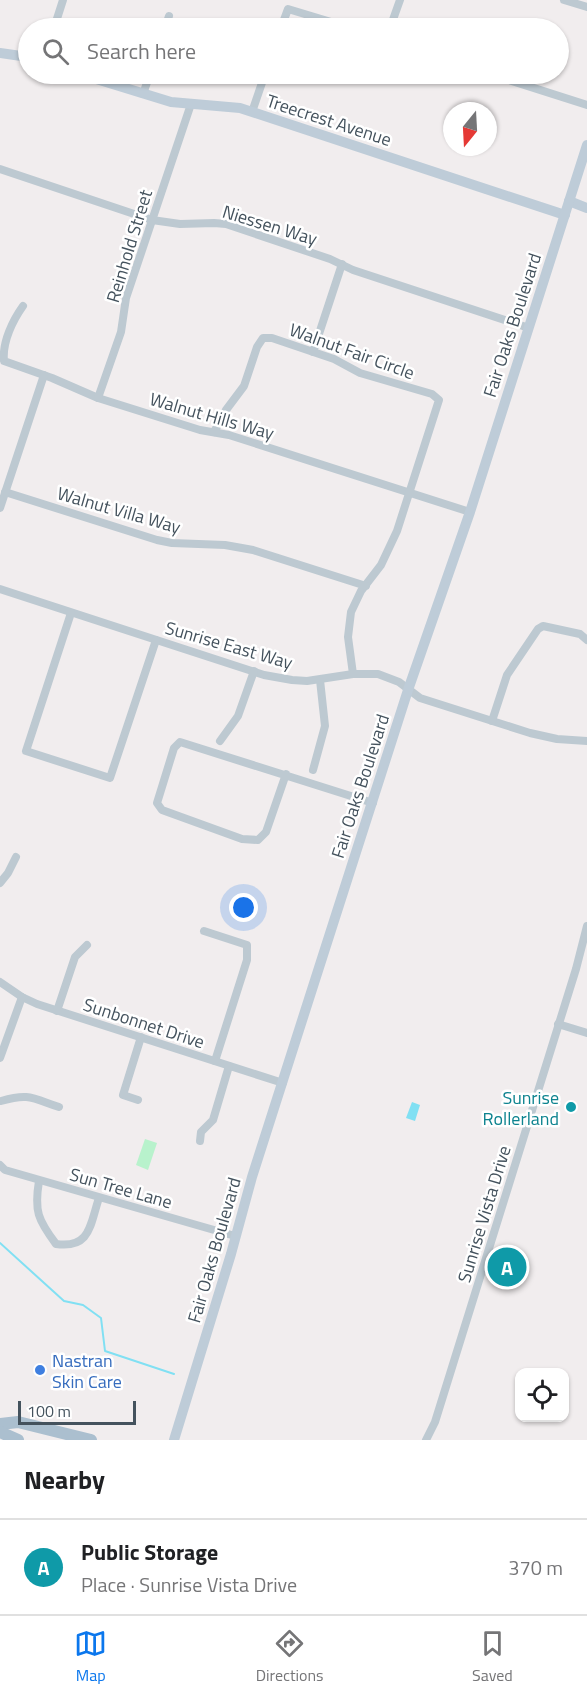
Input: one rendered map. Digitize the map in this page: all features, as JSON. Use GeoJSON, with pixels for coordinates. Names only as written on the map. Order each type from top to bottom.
{"type":"FeatureCollection","features":[{"type":"Feature","properties":{"kind":"main road"},"geometry":{"type":"LineString","coordinates":[[0,53],[18,56]]}},
{"type":"Feature","properties":{"kind":"main road","name":"Treecrest Avenue"},"geometry":{"type":"LineString","coordinates":[[112,84],[171,102],[226,105],[252,112],[565,215]]}},
{"type":"Feature","properties":{"kind":"main road","name":"Fair Oaks Boulevard"},"geometry":{"type":"LineString","coordinates":[[174,1440],[261,1148],[284,1083],[408,690],[470,512],[587,145]]}},
{"type":"Feature","properties":{"kind":"main road"},"geometry":{"type":"LineString","coordinates":[[569,201],[587,208]]}},
{"type":"Feature","properties":{"kind":"main road"},"geometry":{"type":"LineString","coordinates":[[0,1424],[18,1422],[91,1440]]}},
{"type":"Feature","properties":{"kind":"main road"},"geometry":{"type":"LineString","coordinates":[[0,1432],[18,1440]]}},
{"type":"Feature","properties":{"kind":"street"},"geometry":{"type":"LineString","coordinates":[[57,18],[63,0]]}},
{"type":"Feature","properties":{"kind":"street"},"geometry":{"type":"LineString","coordinates":[[394,18],[400,0]]}},
{"type":"Feature","properties":{"kind":"street"},"geometry":{"type":"LineString","coordinates":[[564,0],[587,7]]}},
{"type":"Feature","properties":{"kind":"street"},"geometry":{"type":"LineString","coordinates":[[285,18],[288,9],[318,18]]}},
{"type":"Feature","properties":{"kind":"street"},"geometry":{"type":"LineString","coordinates":[[143,94],[146,84]]}},
{"type":"Feature","properties":{"kind":"street"},"geometry":{"type":"LineString","coordinates":[[252,112],[262,84]]}},
{"type":"Feature","properties":{"kind":"street"},"geometry":{"type":"LineString","coordinates":[[521,84],[587,105]]}},
{"type":"Feature","properties":{"kind":"street","name":"Reinhold Street"},"geometry":{"type":"LineString","coordinates":[[98,398],[121,332],[126,298],[191,104]]}},
{"type":"Feature","properties":{"kind":"street","name":"Niessen Way"},"geometry":{"type":"LineString","coordinates":[[0,169],[152,220],[180,224],[226,224],[529,328]]}},
{"type":"Feature","properties":{"kind":"street"},"geometry":{"type":"LineString","coordinates":[[314,352],[342,264]]}},
{"type":"Feature","properties":{"kind":"street","name":"Walnut Hills Way"},"geometry":{"type":"LineString","coordinates":[[23,306],[13,322],[3,353],[4,361],[98,398],[229,435],[470,512]]}},
{"type":"Feature","properties":{"kind":"street","name":"Walnut Fair Circle"},"geometry":{"type":"LineString","coordinates":[[214,432],[226,410],[244,386],[262,338],[273,338],[334,359],[360,373],[432,394],[439,400],[408,493]]}},
{"type":"Feature","properties":{"kind":"street"},"geometry":{"type":"LineString","coordinates":[[0,508],[44,375]]}},
{"type":"Feature","properties":{"kind":"street","name":"Walnut Villa Way"},"geometry":{"type":"LineString","coordinates":[[5,492],[158,540],[194,545],[225,545],[253,550],[366,586]]}},
{"type":"Feature","properties":{"kind":"street"},"geometry":{"type":"LineString","coordinates":[[352,674],[348,625],[356,600],[390,548],[408,493]]}},
{"type":"Feature","properties":{"kind":"street","name":"Sunrise East Way"},"geometry":{"type":"LineString","coordinates":[[0,589],[254,671],[292,680],[320,680],[367,673],[389,677],[420,698],[557,740],[587,741]]}},
{"type":"Feature","properties":{"kind":"street"},"geometry":{"type":"LineString","coordinates":[[71,613],[26,751],[78,768],[110,778],[156,640]]}},
{"type":"Feature","properties":{"kind":"street"},"geometry":{"type":"LineString","coordinates":[[492,721],[507,675],[538,629],[543,626],[580,634],[587,640]]}},
{"type":"Feature","properties":{"kind":"street"},"geometry":{"type":"LineString","coordinates":[[220,741],[238,716],[254,671]]}},
{"type":"Feature","properties":{"kind":"street"},"geometry":{"type":"LineString","coordinates":[[313,770],[325,726],[320,680]]}},
{"type":"Feature","properties":{"kind":"street"},"geometry":{"type":"LineString","coordinates":[[286,774],[266,832],[258,840],[252,841],[232,836],[162,810],[157,803],[174,748],[180,742],[286,774],[373,803]]}},
{"type":"Feature","properties":{"kind":"street"},"geometry":{"type":"LineString","coordinates":[[0,883],[16,857]]}},
{"type":"Feature","properties":{"kind":"street","name":"Sunrise Vista Drive"},"geometry":{"type":"LineString","coordinates":[[426,1440],[437,1414],[587,926]]}},
{"type":"Feature","properties":{"kind":"street"},"geometry":{"type":"LineString","coordinates":[[204,931],[246,945],[247,960],[215,1061]]}},
{"type":"Feature","properties":{"kind":"street"},"geometry":{"type":"LineString","coordinates":[[57,1011],[75,957],[87,945]]}},
{"type":"Feature","properties":{"kind":"street","name":"Sunbonnet Drive"},"geometry":{"type":"LineString","coordinates":[[0,982],[22,997],[57,1011],[284,1083]]}},
{"type":"Feature","properties":{"kind":"street"},"geometry":{"type":"LineString","coordinates":[[0,1058],[22,997]]}},
{"type":"Feature","properties":{"kind":"street"},"geometry":{"type":"LineString","coordinates":[[558,1024],[587,1033]]}},
{"type":"Feature","properties":{"kind":"street"},"geometry":{"type":"LineString","coordinates":[[138,1100],[123,1095],[141,1037]]}},
{"type":"Feature","properties":{"kind":"street"},"geometry":{"type":"LineString","coordinates":[[200,1141],[201,1132],[213,1120],[229,1066]]}},
{"type":"Feature","properties":{"kind":"street"},"geometry":{"type":"LineString","coordinates":[[0,1101],[27,1096],[59,1107]]}},
{"type":"Feature","properties":{"kind":"street","name":"Sun Tree Lane"},"geometry":{"type":"LineString","coordinates":[[0,1165],[5,1170],[39,1181],[235,1236]]}},
{"type":"Feature","properties":{"kind":"street"},"geometry":{"type":"LineString","coordinates":[[39,1181],[37,1199],[40,1223],[56,1244],[82,1242],[99,1198]]}},
{"type":"Feature","properties":{"kind":"green space"},"geometry":{"type":"Polygon","coordinates":[[[145,1139],[157,1143],[148,1170],[136,1165],[145,1139]]]}},
{"type":"Feature","properties":{"kind":"water"},"geometry":{"type":"Polygon","coordinates":[[[412,1102],[420,1105],[415,1121],[406,1118],[412,1102]]]}},
{"type":"Feature","properties":{"kind":"waterway"},"geometry":{"type":"LineString","coordinates":[[0,1243],[64,1301],[83,1305],[101,1318],[105,1351],[174,1374]]}},
{"type":"Feature","properties":{"kind":"place","name":"Sunrise Rollerland"},"geometry":{"type":"Point","coordinates":[571,1107]}},
{"type":"Feature","properties":{"kind":"place","name":"Public Storage"},"geometry":{"type":"Point","coordinates":[507,1267]}},
{"type":"Feature","properties":{"kind":"place","name":"Nastran Skin Care"},"geometry":{"type":"Point","coordinates":[40,1370]}}]}
